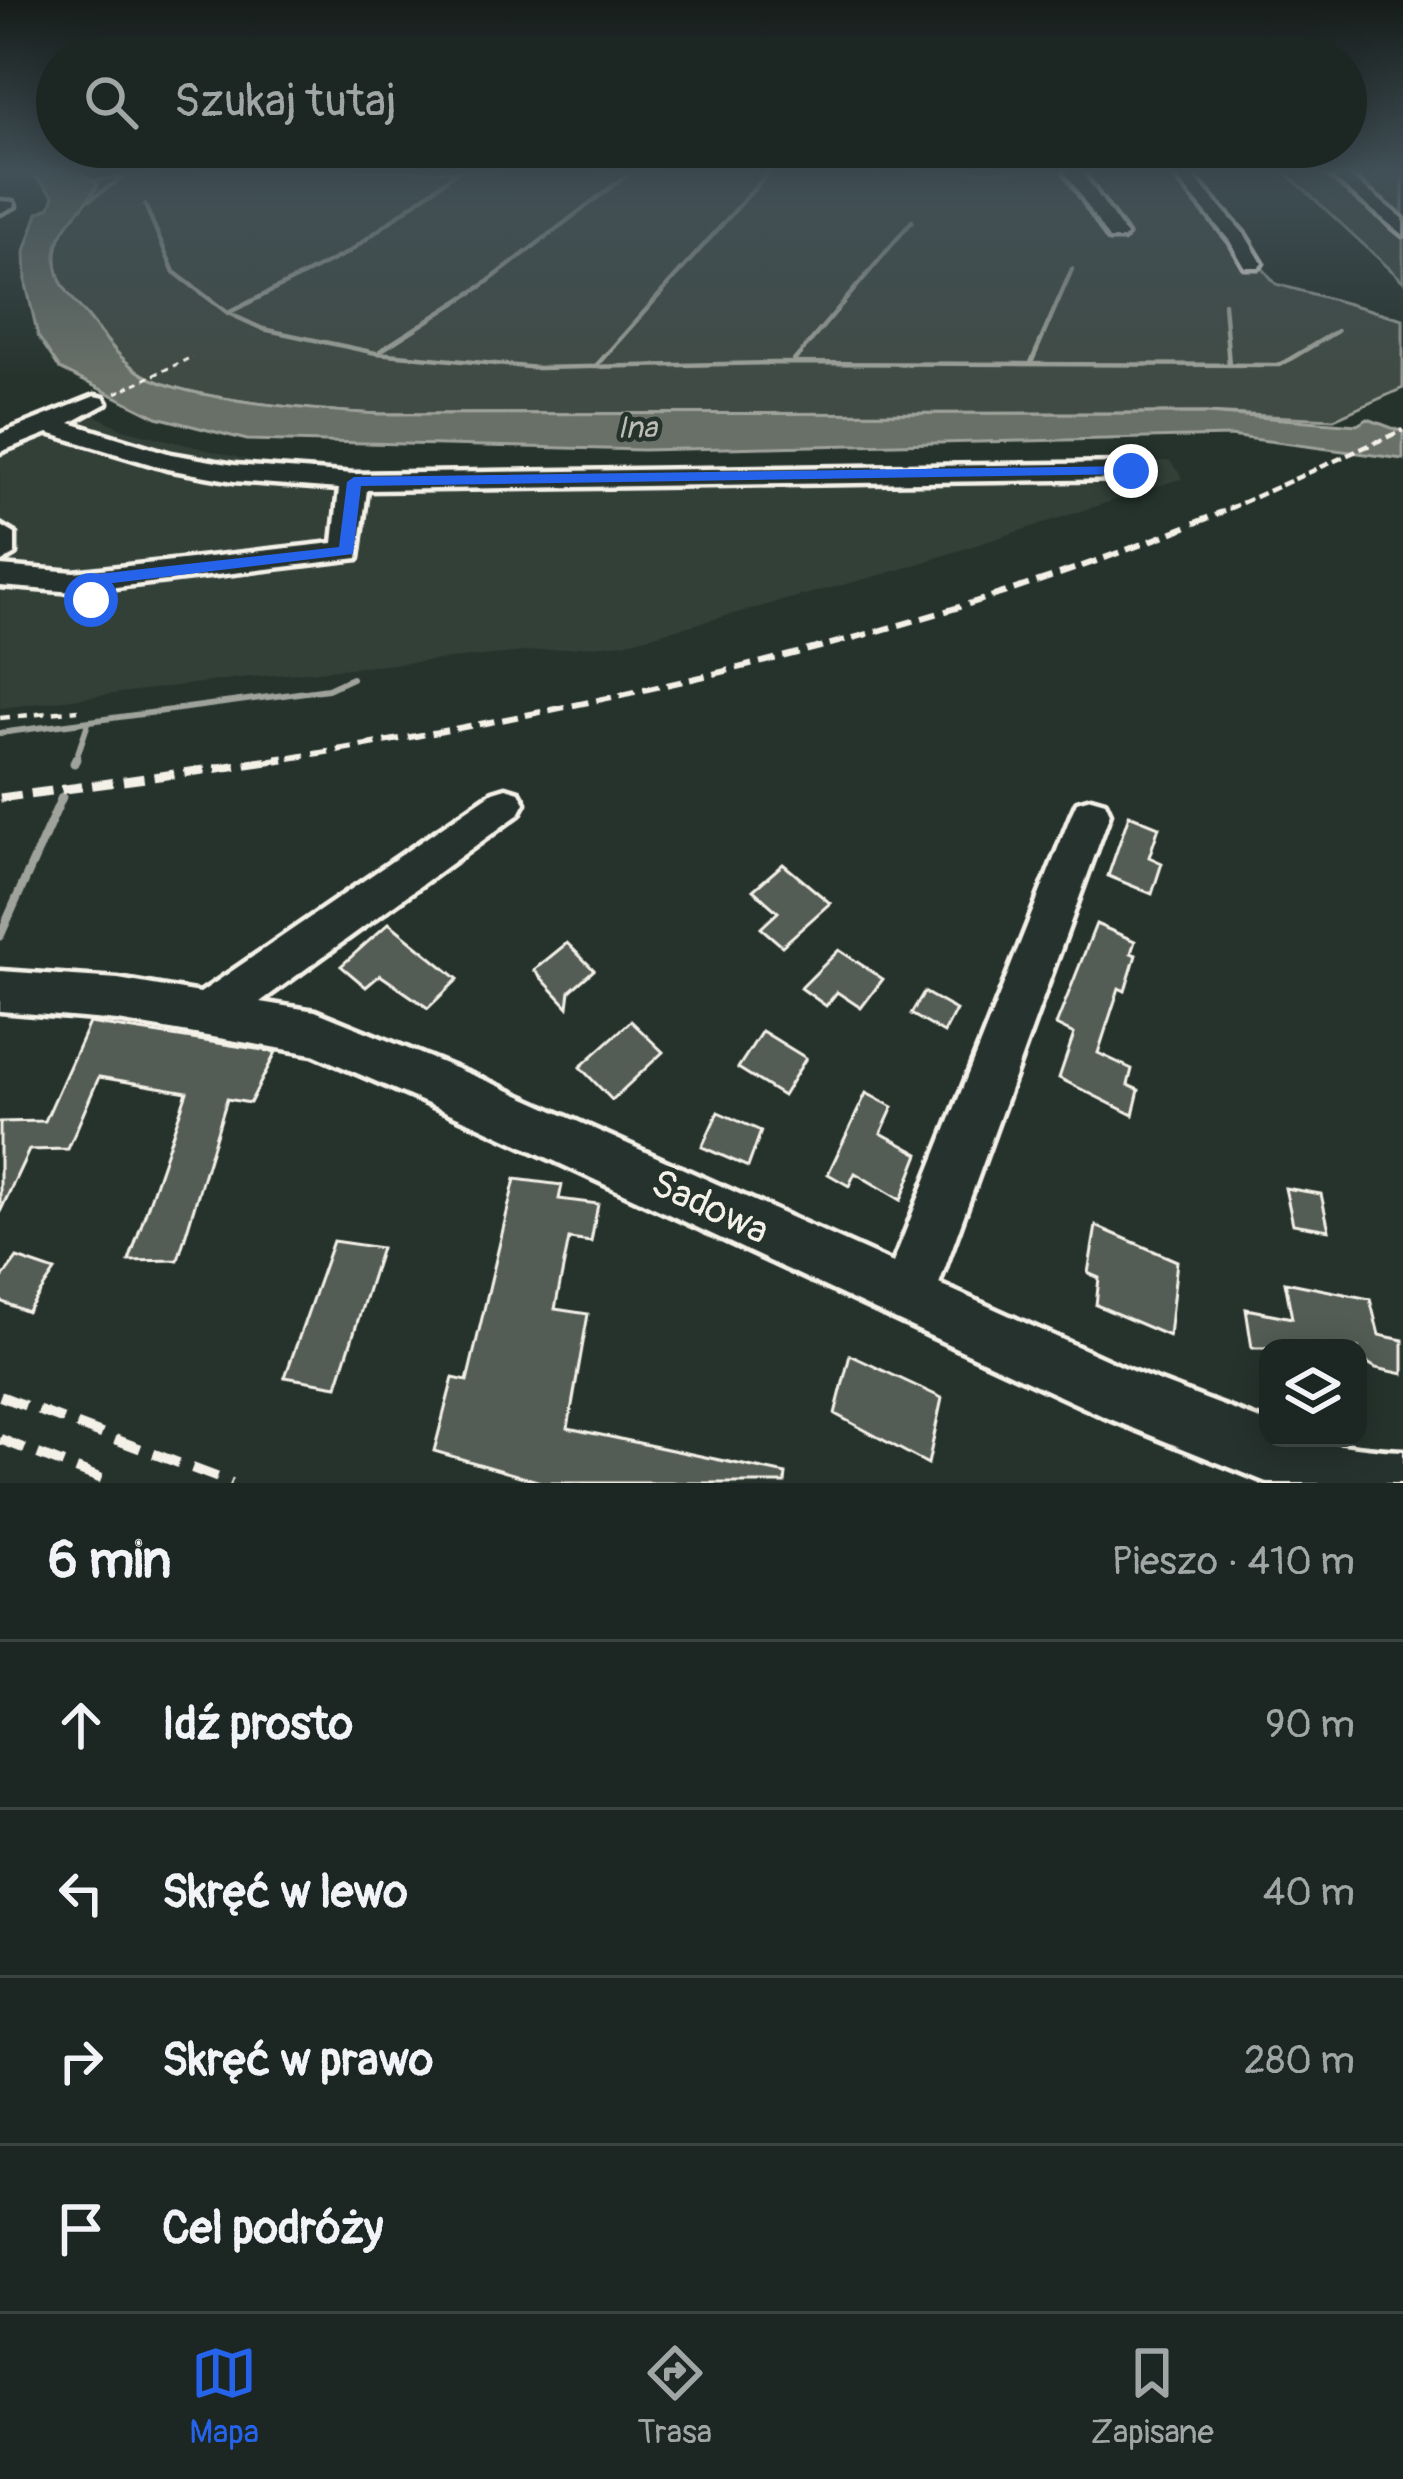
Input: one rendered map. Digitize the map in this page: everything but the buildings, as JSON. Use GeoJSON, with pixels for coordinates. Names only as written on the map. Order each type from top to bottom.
{"type":"FeatureCollection","features":[{"type":"Feature","properties":{"kind":"street"},"geometry":{"type":"LineString","coordinates":[[1239,240],[1252,263]]}},
{"type":"Feature","properties":{"kind":"street"},"geometry":{"type":"LineString","coordinates":[[0,444],[94,403]]}},
{"type":"Feature","properties":{"kind":"street"},"geometry":{"type":"LineString","coordinates":[[46,424],[190,465],[354,482],[1131,471]]}},
{"type":"Feature","properties":{"kind":"street"},"geometry":{"type":"LineString","coordinates":[[0,576],[74,582],[95,589],[294,566],[347,551],[354,482]]}},
{"type":"Feature","properties":{"kind":"street"},"geometry":{"type":"LineString","coordinates":[[0,534],[0,554]]}},
{"type":"Feature","properties":{"kind":"street"},"geometry":{"type":"LineString","coordinates":[[208,1014],[506,803]]}},
{"type":"Feature","properties":{"kind":"street"},"geometry":{"type":"LineString","coordinates":[[907,1297],[1091,813]]}},
{"type":"Feature","properties":{"kind":"street","name":"Sadowa"},"geometry":{"type":"LineString","coordinates":[[0,991],[208,1014],[315,1034],[494,1108],[1123,1396],[1294,1463],[1364,1480],[1403,1481]]}},
{"type":"Feature","properties":{"kind":"path"},"geometry":{"type":"LineString","coordinates":[[94,403],[192,357]]}},
{"type":"Feature","properties":{"kind":"path"},"geometry":{"type":"LineString","coordinates":[[0,718],[78,710]]}},
{"type":"Feature","properties":{"kind":"shaded area"},"geometry":{"type":"Polygon","coordinates":[[[1239,240],[1276,284],[1403,319],[1403,388],[1334,419],[1206,413],[379,414],[293,407],[192,392],[135,369],[60,281],[58,243],[1239,240]]]}},
{"type":"Feature","properties":{"kind":"shaded area"},"geometry":{"type":"Polygon","coordinates":[[[1359,240],[1403,240],[1403,281],[1359,240]]]}},
{"type":"Feature","properties":{"kind":"shaded area"},"geometry":{"type":"Polygon","coordinates":[[[76,406],[123,429],[252,461],[366,469],[733,472],[1009,469],[1170,461],[1183,478],[899,570],[624,643],[240,678],[0,708],[0,440],[76,406]]]}},
{"type":"Feature","properties":{"kind":"water","name":"Ina"},"geometry":{"type":"Polygon","coordinates":[[[29,240],[59,240],[56,263],[60,280],[113,348],[144,375],[191,392],[258,403],[379,414],[1206,413],[1357,425],[1368,419],[1403,432],[1403,459],[1230,436],[643,450],[247,440],[157,417],[60,369],[38,336],[26,284],[29,240]]]}},
{"type":"Feature","properties":{"kind":"waterway"},"geometry":{"type":"LineString","coordinates":[[160,240],[174,272],[228,313]]}},
{"type":"Feature","properties":{"kind":"waterway"},"geometry":{"type":"LineString","coordinates":[[228,313],[365,240]]}},
{"type":"Feature","properties":{"kind":"waterway"},"geometry":{"type":"LineString","coordinates":[[380,351],[482,286],[542,240]]}},
{"type":"Feature","properties":{"kind":"waterway"},"geometry":{"type":"LineString","coordinates":[[595,367],[708,240]]}},
{"type":"Feature","properties":{"kind":"waterway"},"geometry":{"type":"LineString","coordinates":[[793,362],[896,240]]}},
{"type":"Feature","properties":{"kind":"waterway"},"geometry":{"type":"LineString","coordinates":[[1031,363],[1072,269]]}},
{"type":"Feature","properties":{"kind":"waterway"},"geometry":{"type":"LineString","coordinates":[[1224,303],[1229,365]]}},
{"type":"Feature","properties":{"kind":"waterway"},"geometry":{"type":"LineString","coordinates":[[228,313],[263,329],[376,353],[538,368],[595,367]]}},
{"type":"Feature","properties":{"kind":"waterway"},"geometry":{"type":"LineString","coordinates":[[1229,365],[1280,365],[1337,331]]}},
{"type":"Feature","properties":{"kind":"waterway"},"geometry":{"type":"LineString","coordinates":[[595,367],[1229,365]]}},
{"type":"Feature","properties":{"kind":"waterway"},"geometry":{"type":"LineString","coordinates":[[0,733],[328,689],[352,678]]}},
{"type":"Feature","properties":{"kind":"waterway"},"geometry":{"type":"LineString","coordinates":[[76,759],[88,723]]}},
{"type":"Feature","properties":{"kind":"waterway"},"geometry":{"type":"LineString","coordinates":[[74,763],[76,759]]}},
{"type":"Feature","properties":{"kind":"waterway"},"geometry":{"type":"LineString","coordinates":[[0,936],[62,797]]}},
{"type":"Feature","properties":{"kind":"railway"},"geometry":{"type":"LineString","coordinates":[[1219,513],[1403,430]]}},
{"type":"Feature","properties":{"kind":"railway"},"geometry":{"type":"LineString","coordinates":[[281,759],[509,718],[751,665],[990,597],[1219,513]]}},
{"type":"Feature","properties":{"kind":"railway"},"geometry":{"type":"LineString","coordinates":[[1215,515],[1219,513]]}},
{"type":"Feature","properties":{"kind":"railway"},"geometry":{"type":"LineString","coordinates":[[0,798],[281,759]]}},
{"type":"Feature","properties":{"kind":"railway"},"geometry":{"type":"LineString","coordinates":[[266,762],[281,759]]}},
{"type":"Feature","properties":{"kind":"railway"},"geometry":{"type":"LineString","coordinates":[[0,1396],[232,1483]]}},
{"type":"Feature","properties":{"kind":"railway"},"geometry":{"type":"LineString","coordinates":[[0,1439],[112,1483]]}},
{"type":"Feature","properties":{"kind":"route"},"geometry":{"type":"LineString","coordinates":[[91,600],[98,579],[347,551],[354,482],[1131,471]]}}]}
